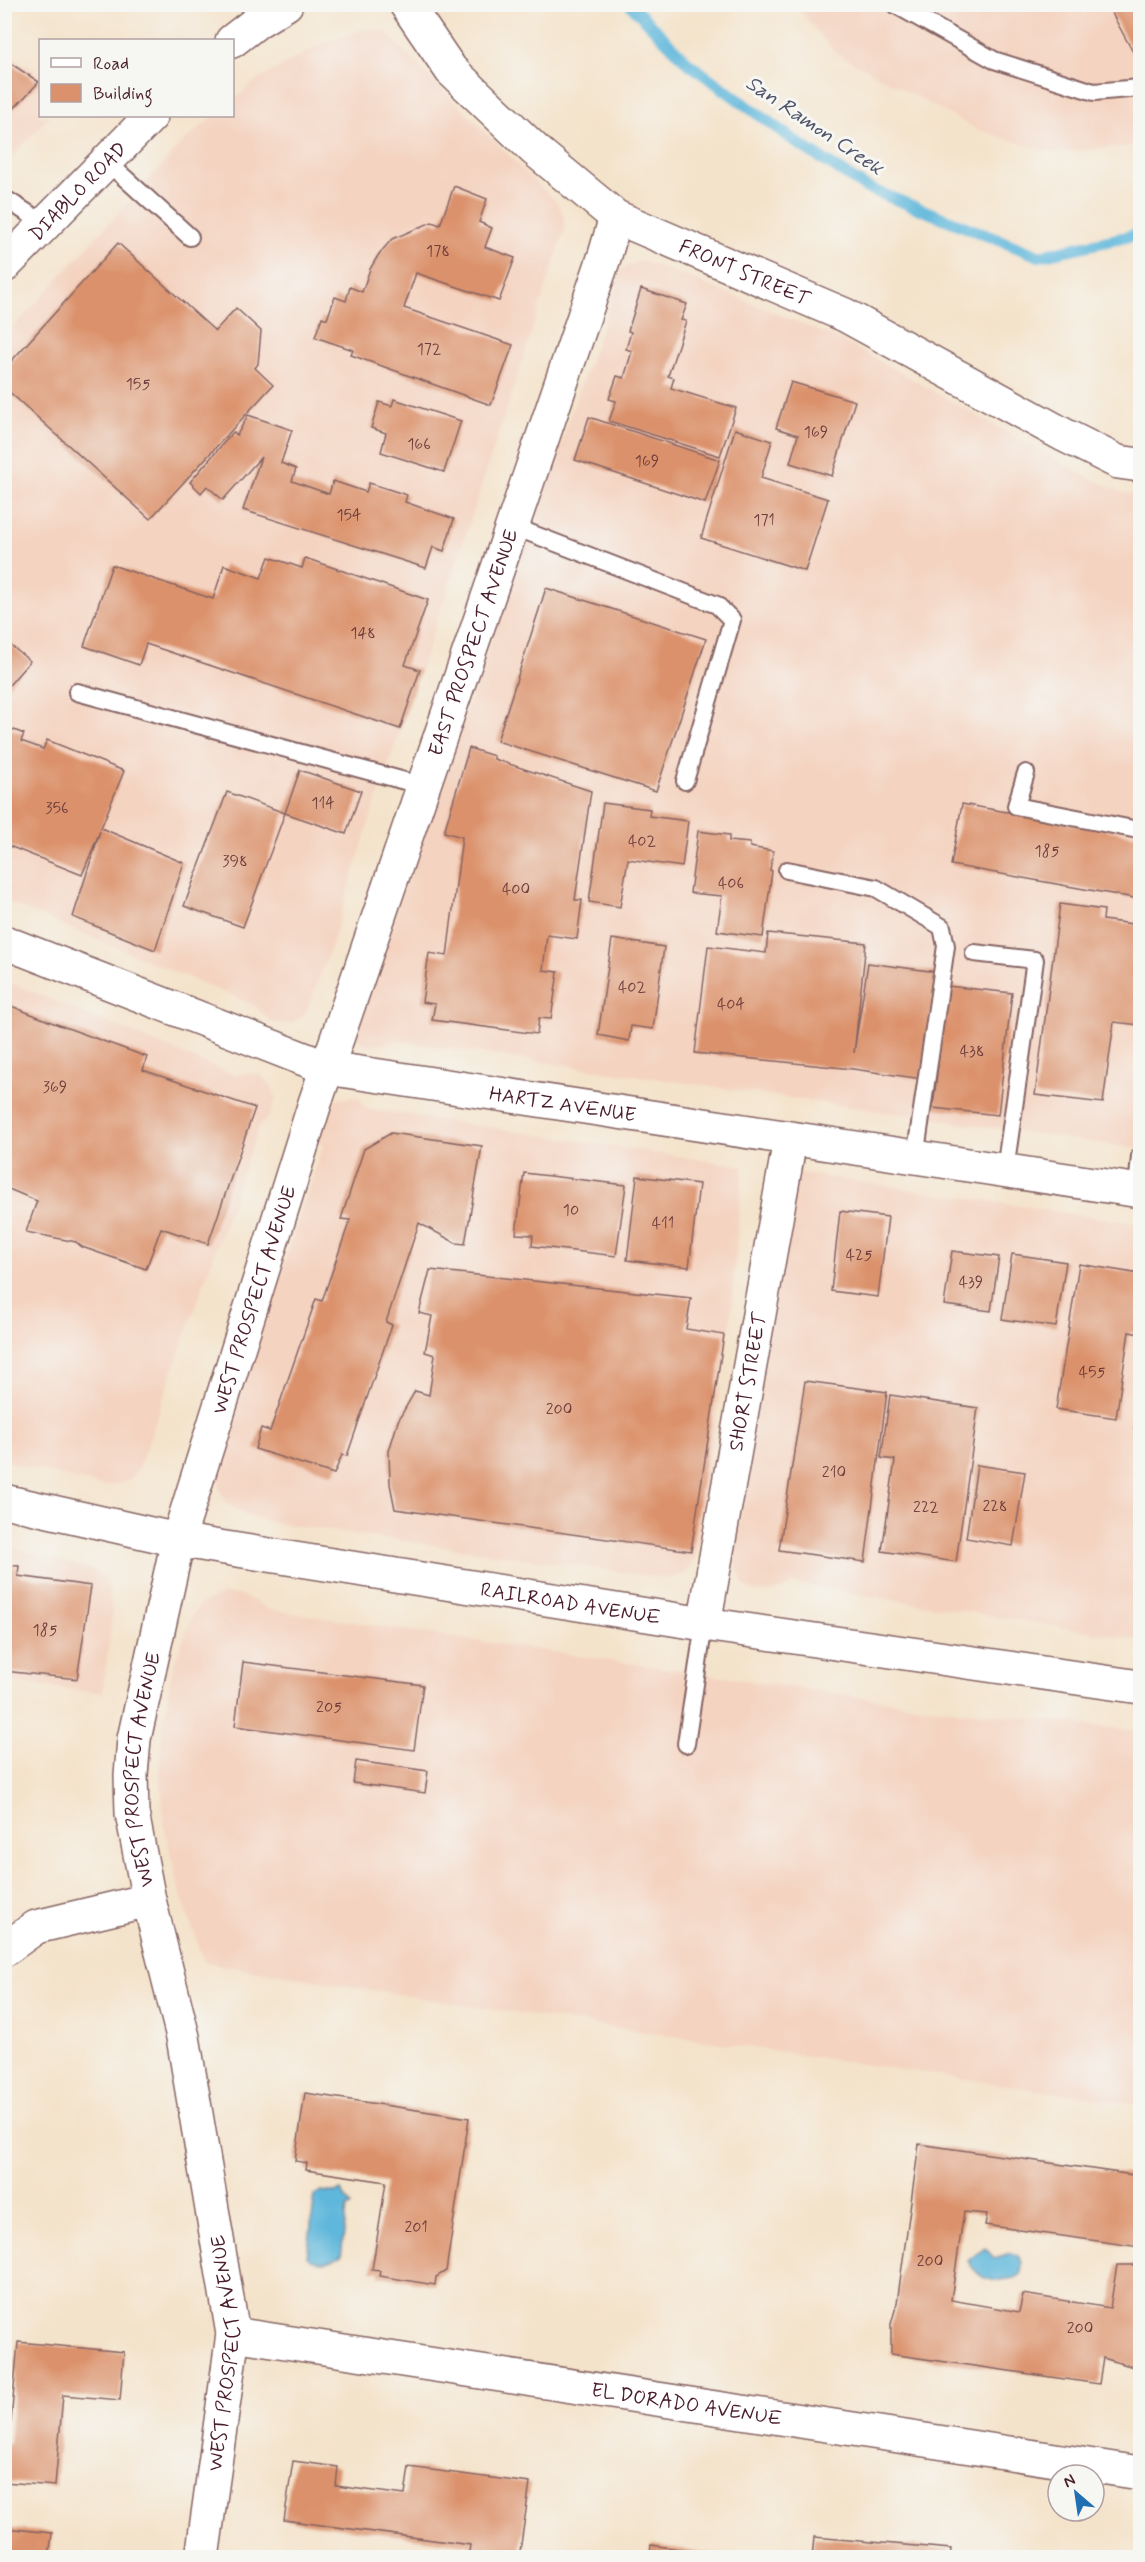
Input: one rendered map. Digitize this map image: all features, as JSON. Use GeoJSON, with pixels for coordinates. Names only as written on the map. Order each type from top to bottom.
{"type":"FeatureCollection","features":[{"type":"Feature","properties":{"kind":"street"},"geometry":{"type":"LineString","coordinates":[[234,39],[286,4]]}},
{"type":"Feature","properties":{"kind":"street","name":"FRONT STREET"},"geometry":{"type":"LineString","coordinates":[[406,4],[451,70],[535,150],[616,217],[845,315],[1064,435],[1118,462],[1140,465]]}},
{"type":"Feature","properties":{"kind":"street","name":"DIABLO ROAD"},"geometry":{"type":"LineString","coordinates":[[4,266],[150,117]]}},
{"type":"Feature","properties":{"kind":"street","name":"EAST PROSPECT AVENUE"},"geometry":{"type":"LineString","coordinates":[[327,1068],[605,255],[616,217]]}},
{"type":"Feature","properties":{"kind":"street","name":"HARTZ AVENUE"},"geometry":{"type":"LineString","coordinates":[[4,942],[327,1068],[790,1140],[1139,1191]]}},
{"type":"Feature","properties":{"kind":"street","name":"WEST PROSPECT AVENUE"},"geometry":{"type":"LineString","coordinates":[[202,2558],[233,2334],[183,2037],[149,1900],[132,1813],[130,1775],[134,1739],[178,1540],[327,1068]]}},
{"type":"Feature","properties":{"kind":"street","name":"SHORT STREET"},"geometry":{"type":"LineString","coordinates":[[704,1624],[790,1140]]}},
{"type":"Feature","properties":{"kind":"street","name":"RAILROAD AVENUE"},"geometry":{"type":"LineString","coordinates":[[4,1501],[178,1540],[704,1624],[1140,1687]]}},
{"type":"Feature","properties":{"kind":"street"},"geometry":{"type":"LineString","coordinates":[[4,1950],[36,1927],[149,1900]]}},
{"type":"Feature","properties":{"kind":"street","name":"EL DORADO AVENUE"},"geometry":{"type":"LineString","coordinates":[[233,2334],[1140,2474]]}},
{"type":"Feature","properties":{"kind":"lane"},"geometry":{"type":"LineString","coordinates":[[894,4],[994,60],[1094,92],[1140,88]]}},
{"type":"Feature","properties":{"kind":"lane"},"geometry":{"type":"LineString","coordinates":[[106,161],[189,237]]}},
{"type":"Feature","properties":{"kind":"lane"},"geometry":{"type":"LineString","coordinates":[[4,198],[45,224]]}},
{"type":"Feature","properties":{"kind":"lane"},"geometry":{"type":"LineString","coordinates":[[512,526],[717,604],[732,620],[685,781]]}},
{"type":"Feature","properties":{"kind":"lane"},"geometry":{"type":"LineString","coordinates":[[77,692],[423,786]]}},
{"type":"Feature","properties":{"kind":"lane"},"geometry":{"type":"LineString","coordinates":[[1026,773],[1016,806],[1134,828]]}},
{"type":"Feature","properties":{"kind":"lane"},"geometry":{"type":"LineString","coordinates":[[787,870],[876,888],[942,927],[946,946],[915,1158]]}},
{"type":"Feature","properties":{"kind":"lane"},"geometry":{"type":"LineString","coordinates":[[974,953],[1035,960],[1005,1170]]}},
{"type":"Feature","properties":{"kind":"lane"},"geometry":{"type":"LineString","coordinates":[[1139,1191],[1140,1156]]}},
{"type":"Feature","properties":{"kind":"lane"},"geometry":{"type":"LineString","coordinates":[[686,1744],[704,1624]]}},
{"type":"Feature","properties":{"kind":"shaded area"},"geometry":{"type":"Polygon","coordinates":[[[795,5],[1140,5],[1140,145],[1052,153],[978,130],[836,53],[795,5]]]}},
{"type":"Feature","properties":{"kind":"shaded area"},"geometry":{"type":"Polygon","coordinates":[[[364,29],[385,32],[558,204],[564,216],[564,232],[368,826],[332,944],[306,1013],[291,1023],[271,1023],[256,1006],[5,901],[4,338],[185,140],[213,117],[234,117],[234,99],[253,83],[319,45],[364,29]]]}},
{"type":"Feature","properties":{"kind":"shaded area"},"geometry":{"type":"Polygon","coordinates":[[[5,52],[39,73],[39,117],[48,117],[5,165],[5,52]]]}},
{"type":"Feature","properties":{"kind":"shaded area"},"geometry":{"type":"Polygon","coordinates":[[[640,261],[675,272],[842,340],[1083,475],[1121,492],[1140,495],[1140,1149],[399,1041],[379,1045],[365,1044],[357,1038],[352,1025],[458,735],[622,269],[640,261]]]}},
{"type":"Feature","properties":{"kind":"shaded area"},"geometry":{"type":"Polygon","coordinates":[[[4,980],[234,1075],[248,1073],[260,1075],[271,1085],[276,1100],[269,1116],[259,1126],[139,1468],[129,1480],[106,1487],[5,1461],[4,980]]]}},
{"type":"Feature","properties":{"kind":"shaded area"},"geometry":{"type":"Polygon","coordinates":[[[353,1097],[360,1099],[366,1109],[743,1166],[730,1326],[695,1557],[686,1573],[672,1579],[270,1522],[246,1515],[226,1502],[219,1488],[218,1459],[323,1146],[318,1138],[324,1108],[337,1099],[353,1097]]]}},
{"type":"Feature","properties":{"kind":"shaded area"},"geometry":{"type":"Polygon","coordinates":[[[793,1172],[1140,1224],[1140,1640],[792,1583],[782,1590],[768,1593],[753,1591],[744,1586],[734,1561],[793,1172]]]}},
{"type":"Feature","properties":{"kind":"shaded area"},"geometry":{"type":"Polygon","coordinates":[[[4,1545],[92,1570],[104,1579],[110,1592],[112,1616],[103,1693],[5,1681],[4,1545]]]}},
{"type":"Feature","properties":{"kind":"shaded area"},"geometry":{"type":"Polygon","coordinates":[[[224,1594],[240,1595],[267,1609],[470,1640],[928,1707],[1140,1731],[1140,2105],[463,2005],[204,1962],[179,1889],[164,1826],[160,1765],[162,1732],[173,1666],[193,1615],[201,1604],[224,1594]]]}},
{"type":"Feature","properties":{"kind":"water"},"geometry":{"type":"Polygon","coordinates":[[[321,2191],[336,2193],[341,2191],[351,2206],[347,2208],[341,2256],[319,2262],[307,2257],[315,2195],[321,2191]]]}},
{"type":"Feature","properties":{"kind":"water"},"geometry":{"type":"Polygon","coordinates":[[[985,2248],[994,2258],[1008,2254],[1018,2256],[1022,2263],[1021,2274],[1015,2278],[1000,2280],[984,2278],[968,2261],[985,2248]]]}},
{"type":"Feature","properties":{"kind":"building"},"geometry":{"type":"Polygon","coordinates":[[[1107,4],[1140,4],[1140,65],[1107,4]]]}},
{"type":"Feature","properties":{"kind":"building"},"geometry":{"type":"Polygon","coordinates":[[[4,59],[39,82],[4,119],[4,59]]]}},
{"type":"Feature","properties":{"kind":"building"},"geometry":{"type":"Polygon","coordinates":[[[454,186],[487,199],[479,222],[492,228],[485,247],[515,258],[499,301],[416,273],[404,308],[513,345],[491,405],[351,355],[353,350],[315,337],[322,317],[327,319],[335,297],[346,301],[350,287],[362,292],[370,269],[392,239],[432,222],[440,225],[454,186]]]}},
{"type":"Feature","properties":{"kind":"building"},"geometry":{"type":"Polygon","coordinates":[[[118,243],[215,331],[236,308],[261,331],[258,364],[255,368],[273,385],[150,519],[5,388],[5,368],[118,243]]]}},
{"type":"Feature","properties":{"kind":"building"},"geometry":{"type":"Polygon","coordinates":[[[641,289],[687,304],[681,320],[686,321],[668,376],[674,378],[671,388],[736,408],[720,456],[609,421],[616,401],[609,399],[617,376],[624,378],[632,351],[626,349],[631,332],[628,331],[641,289]]]}},
{"type":"Feature","properties":{"kind":"building"},"geometry":{"type":"Polygon","coordinates":[[[791,382],[855,401],[832,476],[790,463],[798,435],[776,428],[791,382]]]}},
{"type":"Feature","properties":{"kind":"building"},"geometry":{"type":"Polygon","coordinates":[[[394,399],[461,421],[444,472],[381,452],[386,433],[371,428],[379,402],[392,406],[394,399]]]}},
{"type":"Feature","properties":{"kind":"building"},"geometry":{"type":"Polygon","coordinates":[[[248,415],[292,430],[281,463],[296,469],[292,481],[329,494],[333,481],[366,492],[369,483],[407,495],[405,502],[454,519],[444,551],[433,547],[426,568],[243,510],[261,457],[223,500],[207,486],[201,493],[190,482],[233,432],[237,435],[248,415]]]}},
{"type":"Feature","properties":{"kind":"building"},"geometry":{"type":"Polygon","coordinates":[[[589,417],[720,460],[705,503],[575,460],[589,417]]]}},
{"type":"Feature","properties":{"kind":"building"},"geometry":{"type":"Polygon","coordinates":[[[735,429],[772,441],[761,478],[828,499],[805,571],[701,538],[735,429]]]}},
{"type":"Feature","properties":{"kind":"building"},"geometry":{"type":"Polygon","coordinates":[[[269,557],[302,568],[305,558],[428,600],[405,665],[420,670],[400,729],[146,644],[139,665],[84,646],[112,565],[213,599],[224,565],[261,578],[269,557]]]}},
{"type":"Feature","properties":{"kind":"building"},"geometry":{"type":"Polygon","coordinates":[[[546,588],[706,639],[656,791],[497,741],[546,588]]]}},
{"type":"Feature","properties":{"kind":"building"},"geometry":{"type":"Polygon","coordinates":[[[4,640],[30,661],[4,691],[4,640]]]}},
{"type":"Feature","properties":{"kind":"building"},"geometry":{"type":"Polygon","coordinates":[[[4,726],[24,734],[21,741],[43,749],[47,740],[124,771],[101,828],[184,863],[155,950],[73,917],[100,831],[82,875],[4,844],[4,726]]]}},
{"type":"Feature","properties":{"kind":"building"},"geometry":{"type":"Polygon","coordinates":[[[469,748],[494,756],[494,759],[591,791],[575,900],[582,900],[577,939],[547,935],[543,970],[558,972],[551,1019],[539,1018],[537,1034],[432,1020],[435,1004],[422,1002],[429,953],[447,956],[462,837],[444,832],[469,748]]]}},
{"type":"Feature","properties":{"kind":"building"},"geometry":{"type":"Polygon","coordinates":[[[300,770],[361,791],[346,834],[285,813],[300,770]]]}},
{"type":"Feature","properties":{"kind":"building"},"geometry":{"type":"Polygon","coordinates":[[[227,792],[285,813],[243,927],[184,906],[227,792]]]}},
{"type":"Feature","properties":{"kind":"building"},"geometry":{"type":"Polygon","coordinates":[[[603,803],[650,809],[649,816],[688,821],[682,867],[628,859],[620,907],[589,902],[603,803]]]}},
{"type":"Feature","properties":{"kind":"building"},"geometry":{"type":"Polygon","coordinates":[[[962,804],[1140,836],[1140,899],[951,865],[962,804]]]}},
{"type":"Feature","properties":{"kind":"building"},"geometry":{"type":"Polygon","coordinates":[[[698,831],[729,835],[729,841],[750,843],[750,847],[773,851],[763,937],[717,931],[722,896],[690,893],[698,831]]]}},
{"type":"Feature","properties":{"kind":"building"},"geometry":{"type":"Polygon","coordinates":[[[1060,904],[1104,910],[1103,920],[1140,925],[1140,1025],[1114,1022],[1103,1103],[1035,1095],[1060,904]]]}},
{"type":"Feature","properties":{"kind":"building"},"geometry":{"type":"Polygon","coordinates":[[[768,933],[866,943],[854,1053],[868,963],[937,972],[922,1079],[853,1069],[695,1053],[708,946],[766,953],[768,933]]]}},
{"type":"Feature","properties":{"kind":"building"},"geometry":{"type":"Polygon","coordinates":[[[612,939],[664,947],[653,1029],[631,1026],[629,1041],[598,1035],[612,939]]]}},
{"type":"Feature","properties":{"kind":"building"},"geometry":{"type":"Polygon","coordinates":[[[947,986],[1012,993],[998,1115],[933,1108],[947,986]]]}},
{"type":"Feature","properties":{"kind":"building"},"geometry":{"type":"Polygon","coordinates":[[[4,1003],[147,1057],[143,1070],[255,1108],[208,1244],[161,1228],[146,1269],[82,1247],[76,1242],[26,1232],[37,1201],[4,1187],[4,1003]]]}},
{"type":"Feature","properties":{"kind":"building"},"geometry":{"type":"Polygon","coordinates":[[[391,1133],[482,1146],[465,1244],[456,1243],[419,1223],[386,1322],[392,1325],[347,1456],[342,1455],[334,1474],[255,1449],[261,1428],[270,1431],[316,1299],[322,1301],[350,1220],[341,1219],[364,1149],[391,1133]]]}},
{"type":"Feature","properties":{"kind":"building"},"geometry":{"type":"Polygon","coordinates":[[[524,1173],[626,1185],[616,1256],[532,1246],[533,1235],[516,1234],[524,1173]]]}},
{"type":"Feature","properties":{"kind":"building"},"geometry":{"type":"Polygon","coordinates":[[[637,1176],[699,1184],[689,1267],[627,1260],[637,1176]]]}},
{"type":"Feature","properties":{"kind":"building"},"geometry":{"type":"Polygon","coordinates":[[[840,1211],[888,1217],[878,1297],[831,1291],[840,1211]]]}},
{"type":"Feature","properties":{"kind":"building"},"geometry":{"type":"Polygon","coordinates":[[[952,1251],[999,1257],[991,1311],[944,1305],[952,1251]]]}},
{"type":"Feature","properties":{"kind":"building"},"geometry":{"type":"Polygon","coordinates":[[[1012,1254],[1066,1262],[1056,1327],[1002,1319],[1012,1254]]]}},
{"type":"Feature","properties":{"kind":"building"},"geometry":{"type":"Polygon","coordinates":[[[1079,1264],[1140,1274],[1140,1334],[1129,1332],[1116,1418],[1056,1409],[1079,1264]]]}},
{"type":"Feature","properties":{"kind":"building"},"geometry":{"type":"Polygon","coordinates":[[[430,1270],[691,1298],[686,1329],[724,1335],[691,1551],[395,1509],[390,1484],[389,1451],[398,1421],[415,1391],[429,1395],[435,1355],[425,1352],[432,1316],[419,1313],[430,1270]]]}},
{"type":"Feature","properties":{"kind":"building"},"geometry":{"type":"Polygon","coordinates":[[[805,1381],[887,1392],[865,1562],[779,1550],[805,1381]]]}},
{"type":"Feature","properties":{"kind":"building"},"geometry":{"type":"Polygon","coordinates":[[[890,1395],[978,1408],[956,1562],[882,1551],[895,1460],[881,1458],[890,1395]]]}},
{"type":"Feature","properties":{"kind":"building"},"geometry":{"type":"Polygon","coordinates":[[[1140,1396],[1140,1431],[1134,1430],[1140,1396]]]}},
{"type":"Feature","properties":{"kind":"building"},"geometry":{"type":"Polygon","coordinates":[[[977,1465],[1025,1472],[1013,1546],[966,1538],[977,1465]]]}},
{"type":"Feature","properties":{"kind":"building"},"geometry":{"type":"Polygon","coordinates":[[[4,1565],[19,1566],[18,1576],[91,1586],[77,1679],[4,1671],[4,1565]]]}},
{"type":"Feature","properties":{"kind":"building"},"geometry":{"type":"Polygon","coordinates":[[[243,1662],[423,1685],[414,1750],[235,1726],[243,1662]]]}},
{"type":"Feature","properties":{"kind":"building"},"geometry":{"type":"Polygon","coordinates":[[[356,1761],[428,1771],[425,1793],[353,1783],[356,1761]]]}},
{"type":"Feature","properties":{"kind":"building"},"geometry":{"type":"Polygon","coordinates":[[[305,2093],[469,2118],[446,2271],[436,2277],[435,2285],[379,2276],[380,2271],[372,2270],[386,2182],[306,2170],[307,2163],[295,2161],[305,2093]]]}},
{"type":"Feature","properties":{"kind":"building"},"geometry":{"type":"Polygon","coordinates":[[[919,2144],[1140,2176],[1140,2247],[985,2225],[987,2214],[964,2212],[951,2300],[1019,2312],[1023,2294],[1110,2308],[1117,2265],[1140,2265],[1140,2369],[1103,2358],[1099,2384],[891,2354],[891,2324],[897,2303],[919,2144]]]}},
{"type":"Feature","properties":{"kind":"building"},"geometry":{"type":"Polygon","coordinates":[[[18,2342],[124,2352],[120,2400],[63,2395],[55,2486],[4,2482],[4,2444],[9,2444],[18,2342]]]}},
{"type":"Feature","properties":{"kind":"building"},"geometry":{"type":"Polygon","coordinates":[[[293,2461],[338,2467],[336,2486],[405,2495],[409,2467],[530,2483],[519,2558],[468,2558],[470,2545],[284,2520],[293,2461]]]}},
{"type":"Feature","properties":{"kind":"building"},"geometry":{"type":"Polygon","coordinates":[[[4,2528],[52,2533],[49,2558],[4,2558],[4,2528]]]}},
{"type":"Feature","properties":{"kind":"building"},"geometry":{"type":"Polygon","coordinates":[[[814,2537],[951,2549],[950,2558],[812,2558],[814,2537]]]}},
{"type":"Feature","properties":{"kind":"building"},"geometry":{"type":"Polygon","coordinates":[[[651,2545],[728,2556],[728,2558],[649,2558],[651,2545]]]}},
{"type":"Feature","properties":{"kind":"waterway","name":"San Ramon Creek"},"geometry":{"type":"LineString","coordinates":[[630,4],[688,63],[799,144],[867,188],[1039,256],[1140,234]]}}]}
